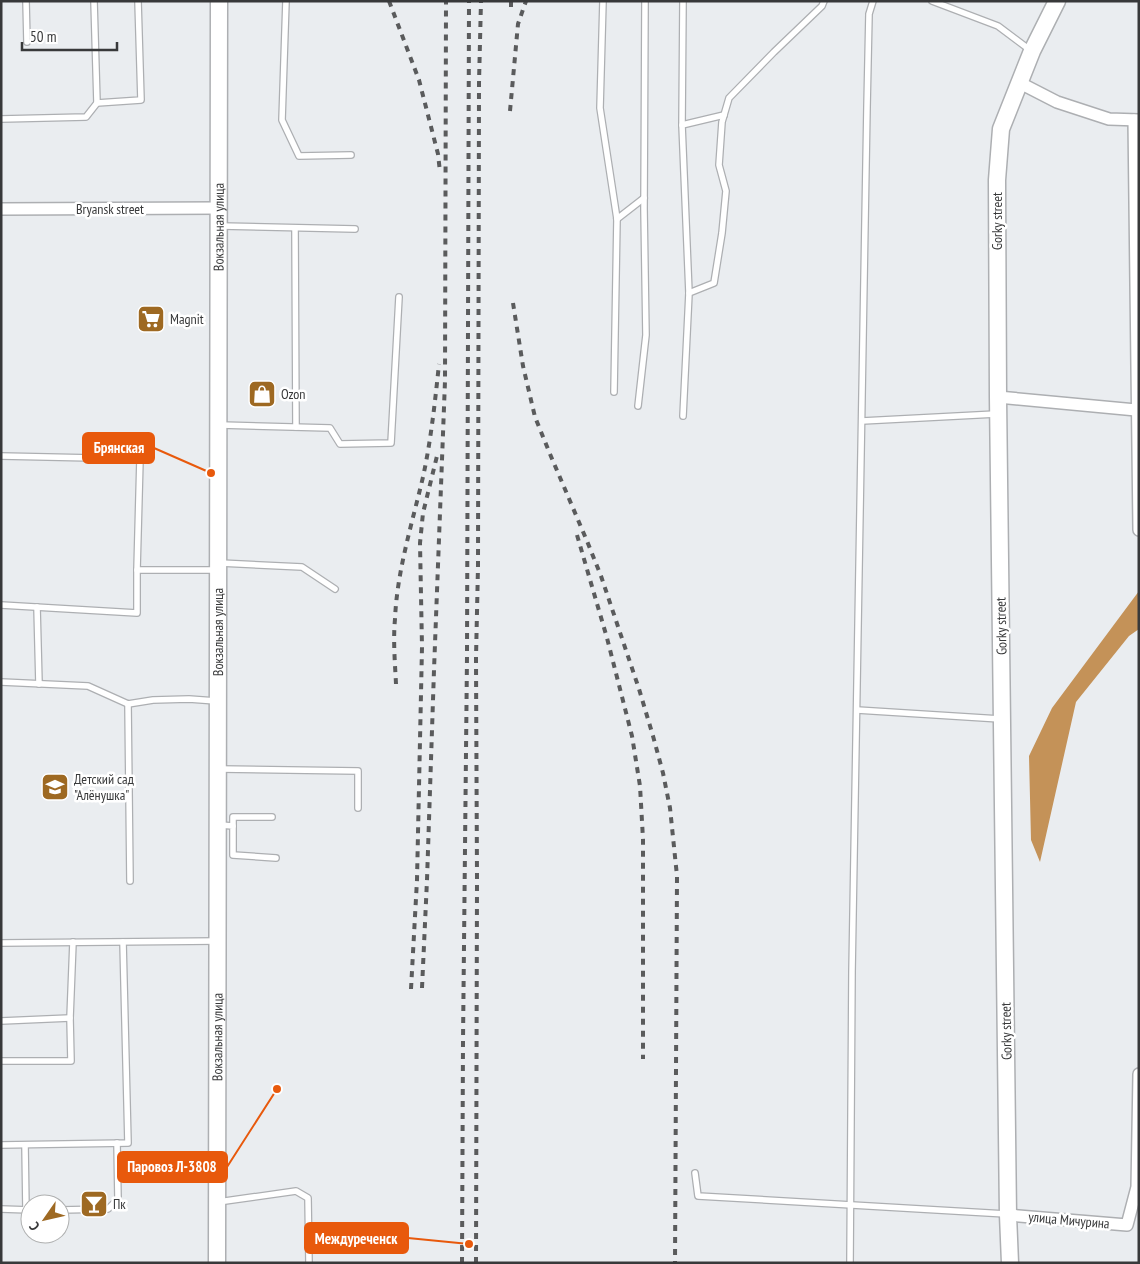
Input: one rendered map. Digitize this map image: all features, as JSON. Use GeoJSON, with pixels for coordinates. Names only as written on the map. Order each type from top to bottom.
{"type":"FeatureCollection","features":[{"type":"Feature","properties":{"kind":"main road","name":"Вокзальная улица"},"geometry":{"type":"LineString","coordinates":[[217,1263],[218,941],[225,825],[218,769],[219,1]]}},
{"type":"Feature","properties":{"kind":"main road","name":"Gorky street"},"geometry":{"type":"LineString","coordinates":[[1010,1263],[998,397],[997,180],[1002,130],[1032,51],[1057,1]]}},
{"type":"Feature","properties":{"kind":"street"},"geometry":{"type":"LineString","coordinates":[[1020,83],[1058,102],[1109,119],[1136,120],[1138,530]]}},
{"type":"Feature","properties":{"kind":"street","name":"Bryansk street"},"geometry":{"type":"LineString","coordinates":[[1,209],[219,208]]}},
{"type":"Feature","properties":{"kind":"street"},"geometry":{"type":"LineString","coordinates":[[998,397],[1136,410]]}},
{"type":"Feature","properties":{"kind":"street","name":"улица Мичурина"},"geometry":{"type":"LineString","coordinates":[[1008,1215],[1133,1225],[1137,1187],[1139,1074]]}},
{"type":"Feature","properties":{"kind":"lane"},"geometry":{"type":"LineString","coordinates":[[26,1],[27,42]]}},
{"type":"Feature","properties":{"kind":"lane"},"geometry":{"type":"LineString","coordinates":[[1,119],[86,118],[96,103],[94,1]]}},
{"type":"Feature","properties":{"kind":"lane"},"geometry":{"type":"LineString","coordinates":[[96,103],[141,100],[138,1]]}},
{"type":"Feature","properties":{"kind":"lane"},"geometry":{"type":"LineString","coordinates":[[286,1],[282,120],[299,156],[351,155]]}},
{"type":"Feature","properties":{"kind":"lane"},"geometry":{"type":"LineString","coordinates":[[603,1],[600,108],[617,218],[614,392]]}},
{"type":"Feature","properties":{"kind":"lane"},"geometry":{"type":"LineString","coordinates":[[638,406],[646,335],[644,198],[645,1]]}},
{"type":"Feature","properties":{"kind":"lane"},"geometry":{"type":"LineString","coordinates":[[683,1],[682,125],[689,292],[683,416]]}},
{"type":"Feature","properties":{"kind":"lane"},"geometry":{"type":"LineString","coordinates":[[689,292],[714,283],[726,191],[719,165],[722,122],[730,98],[822,6],[824,1]]}},
{"type":"Feature","properties":{"kind":"lane"},"geometry":{"type":"LineString","coordinates":[[850,1263],[852,1204],[852,972],[869,14],[873,1]]}},
{"type":"Feature","properties":{"kind":"lane"},"geometry":{"type":"LineString","coordinates":[[932,1],[998,26],[1032,51]]}},
{"type":"Feature","properties":{"kind":"lane"},"geometry":{"type":"LineString","coordinates":[[682,125],[724,114]]}},
{"type":"Feature","properties":{"kind":"lane"},"geometry":{"type":"LineString","coordinates":[[617,218],[644,198]]}},
{"type":"Feature","properties":{"kind":"lane"},"geometry":{"type":"LineString","coordinates":[[219,226],[356,229]]}},
{"type":"Feature","properties":{"kind":"lane"},"geometry":{"type":"LineString","coordinates":[[295,228],[296,427]]}},
{"type":"Feature","properties":{"kind":"lane"},"geometry":{"type":"LineString","coordinates":[[218,425],[330,428],[340,444],[391,443],[399,297]]}},
{"type":"Feature","properties":{"kind":"lane"},"geometry":{"type":"LineString","coordinates":[[862,421],[999,414]]}},
{"type":"Feature","properties":{"kind":"lane"},"geometry":{"type":"LineString","coordinates":[[1,456],[140,459],[137,613],[1,605]]}},
{"type":"Feature","properties":{"kind":"lane"},"geometry":{"type":"LineString","coordinates":[[137,570],[218,566],[302,567],[335,590]]}},
{"type":"Feature","properties":{"kind":"lane"},"geometry":{"type":"LineString","coordinates":[[37,607],[38,684]]}},
{"type":"Feature","properties":{"kind":"lane"},"geometry":{"type":"LineString","coordinates":[[1,682],[88,686],[128,704],[153,700],[189,699],[218,701]]}},
{"type":"Feature","properties":{"kind":"lane"},"geometry":{"type":"LineString","coordinates":[[128,704],[130,881]]}},
{"type":"Feature","properties":{"kind":"lane"},"geometry":{"type":"LineString","coordinates":[[857,710],[1002,719]]}},
{"type":"Feature","properties":{"kind":"lane"},"geometry":{"type":"LineString","coordinates":[[218,769],[358,772],[358,808]]}},
{"type":"Feature","properties":{"kind":"lane"},"geometry":{"type":"LineString","coordinates":[[272,817],[233,817],[225,825],[233,855],[276,858]]}},
{"type":"Feature","properties":{"kind":"lane"},"geometry":{"type":"LineString","coordinates":[[1,943],[218,941]]}},
{"type":"Feature","properties":{"kind":"lane"},"geometry":{"type":"LineString","coordinates":[[1,1061],[71,1061],[70,1018],[73,942]]}},
{"type":"Feature","properties":{"kind":"lane"},"geometry":{"type":"LineString","coordinates":[[1,1146],[128,1143],[123,942]]}},
{"type":"Feature","properties":{"kind":"lane"},"geometry":{"type":"LineString","coordinates":[[1,1021],[70,1018]]}},
{"type":"Feature","properties":{"kind":"lane"},"geometry":{"type":"LineString","coordinates":[[70,1210],[108,1209],[118,1199],[117,1143]]}},
{"type":"Feature","properties":{"kind":"lane"},"geometry":{"type":"LineString","coordinates":[[25,1145],[27,1194]]}},
{"type":"Feature","properties":{"kind":"lane"},"geometry":{"type":"LineString","coordinates":[[695,1173],[698,1196],[1008,1215]]}},
{"type":"Feature","properties":{"kind":"lane"},"geometry":{"type":"LineString","coordinates":[[217,1202],[296,1191],[308,1198],[309,1263]]}},
{"type":"Feature","properties":{"kind":"lane"},"geometry":{"type":"LineString","coordinates":[[1,1209],[20,1210]]}},
{"type":"Feature","properties":{"kind":"shaded area"},"geometry":{"type":"Polygon","coordinates":[[[1139,591],[1139,629],[1129,636],[1076,702],[1040,862],[1031,840],[1029,756],[1052,708],[1139,591]]]}},
{"type":"Feature","properties":{"kind":"railway"},"geometry":{"type":"LineString","coordinates":[[389,1],[419,80],[438,154],[440,172]]}},
{"type":"Feature","properties":{"kind":"railway"},"geometry":{"type":"LineString","coordinates":[[422,988],[445,381],[446,1]]}},
{"type":"Feature","properties":{"kind":"railway"},"geometry":{"type":"LineString","coordinates":[[462,1263],[467,656],[469,1]]}},
{"type":"Feature","properties":{"kind":"railway"},"geometry":{"type":"LineString","coordinates":[[476,1263],[476,658],[481,1]]}},
{"type":"Feature","properties":{"kind":"railway"},"geometry":{"type":"LineString","coordinates":[[511,1],[511,7]]}},
{"type":"Feature","properties":{"kind":"railway"},"geometry":{"type":"LineString","coordinates":[[510,111],[518,24],[526,1]]}},
{"type":"Feature","properties":{"kind":"railway"},"geometry":{"type":"LineString","coordinates":[[513,303],[523,366],[535,417],[601,576],[653,736],[670,808],[677,876],[675,1263]]}},
{"type":"Feature","properties":{"kind":"railway"},"geometry":{"type":"LineString","coordinates":[[396,684],[394,652],[396,601],[426,463],[439,364]]}},
{"type":"Feature","properties":{"kind":"railway"},"geometry":{"type":"LineString","coordinates":[[411,989],[417,880],[422,647],[420,543],[423,513],[437,456]]}},
{"type":"Feature","properties":{"kind":"railway"},"geometry":{"type":"LineString","coordinates":[[577,535],[607,638],[632,736],[640,786],[643,839],[643,1059]]}},
{"type":"Feature","properties":{"kind":"place","name":"Magnit"},"geometry":{"type":"Point","coordinates":[151,319]}},
{"type":"Feature","properties":{"kind":"place","name":"Ozon"},"geometry":{"type":"Point","coordinates":[262,394]}},
{"type":"Feature","properties":{"kind":"place","name":"Брянская"},"geometry":{"type":"Point","coordinates":[211,473]}},
{"type":"Feature","properties":{"kind":"place","name":"Детский сад \"Алёнушка\""},"geometry":{"type":"Point","coordinates":[55,787]}},
{"type":"Feature","properties":{"kind":"place","name":"Паровоз Л-3808"},"geometry":{"type":"Point","coordinates":[277,1089]}},
{"type":"Feature","properties":{"kind":"place","name":"Пк"},"geometry":{"type":"Point","coordinates":[94,1204]}},
{"type":"Feature","properties":{"kind":"place","name":"Междуреченск"},"geometry":{"type":"Point","coordinates":[469,1244]}}]}
